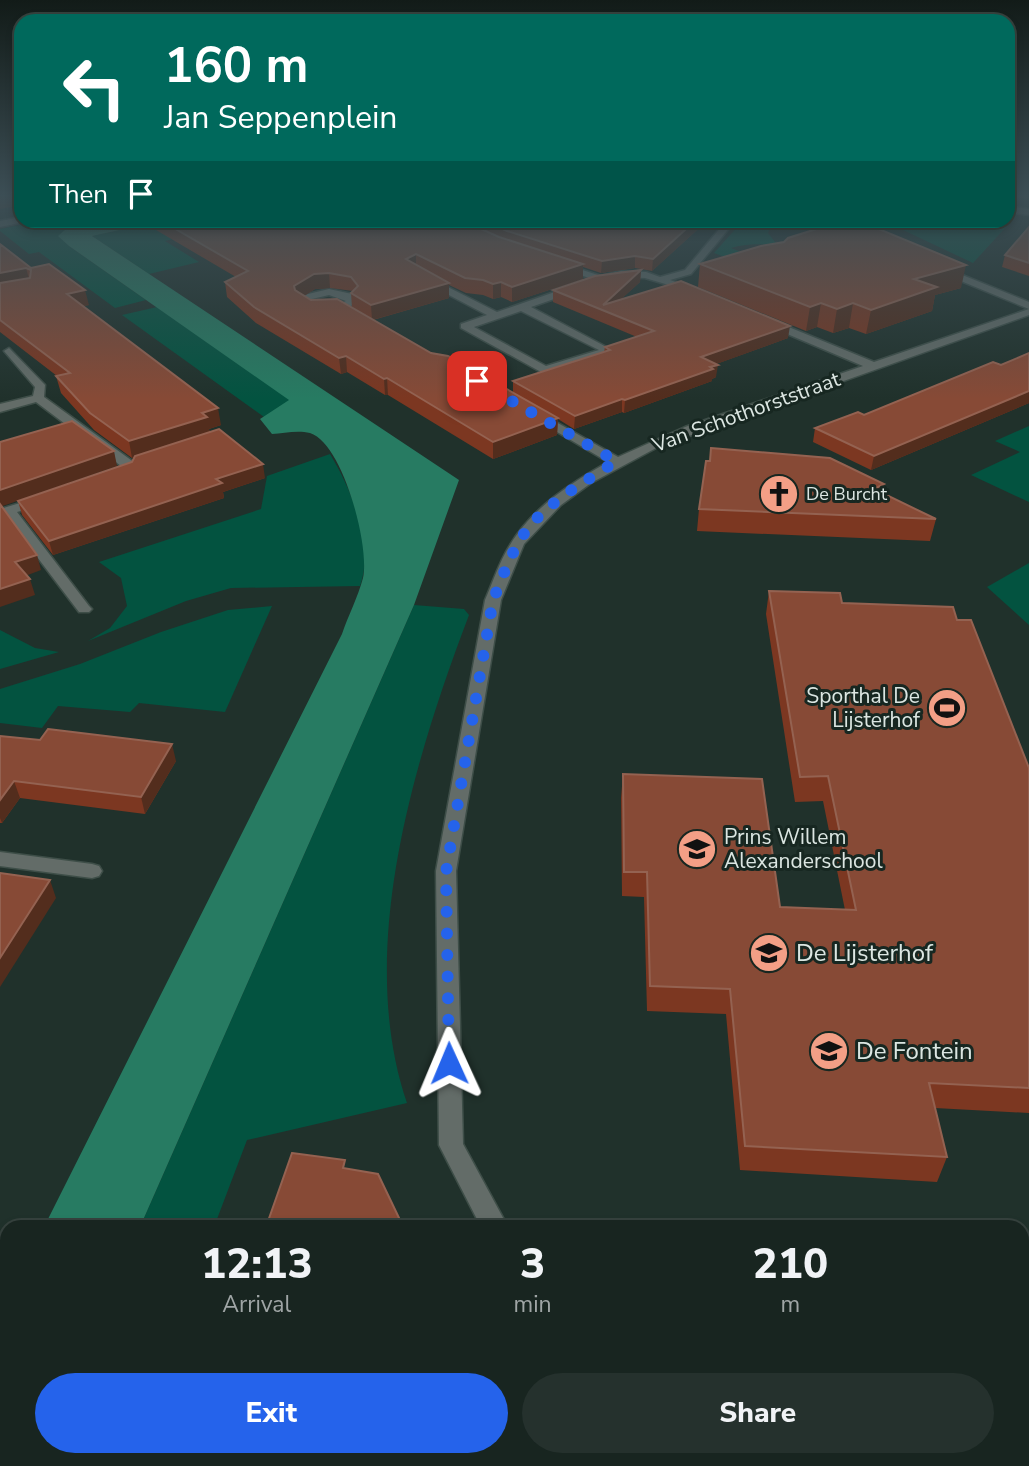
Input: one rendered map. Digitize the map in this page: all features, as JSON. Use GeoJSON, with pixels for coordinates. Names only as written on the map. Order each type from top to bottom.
{"type":"FeatureCollection","features":[{"type":"Feature","properties":{"kind":"street"},"geometry":{"type":"LineString","coordinates":[[662,279],[688,272],[696,262]]}},
{"type":"Feature","properties":{"kind":"street"},"geometry":{"type":"LineString","coordinates":[[552,263],[600,279]]}},
{"type":"Feature","properties":{"kind":"street"},"geometry":{"type":"LineString","coordinates":[[936,268],[1029,306]]}},
{"type":"Feature","properties":{"kind":"street"},"geometry":{"type":"LineString","coordinates":[[522,307],[610,351],[545,370],[465,326],[600,279],[635,274],[662,279],[701,295]]}},
{"type":"Feature","properties":{"kind":"street"},"geometry":{"type":"LineString","coordinates":[[420,276],[495,315]]}},
{"type":"Feature","properties":{"kind":"street"},"geometry":{"type":"LineString","coordinates":[[341,309],[357,318]]}},
{"type":"Feature","properties":{"kind":"street","name":"Van Schothorststraat"},"geometry":{"type":"LineString","coordinates":[[491,1220],[451,1145],[446,872],[493,600],[510,558],[527,530],[555,503],[616,461],[871,365],[1029,312]]}},
{"type":"Feature","properties":{"kind":"street"},"geometry":{"type":"LineString","coordinates":[[753,316],[871,365]]}},
{"type":"Feature","properties":{"kind":"street"},"geometry":{"type":"LineString","coordinates":[[9,351],[41,387],[38,398]]}},
{"type":"Feature","properties":{"kind":"street"},"geometry":{"type":"LineString","coordinates":[[0,408],[38,398],[136,464],[129,471],[116,475]]}},
{"type":"Feature","properties":{"kind":"street"},"geometry":{"type":"LineString","coordinates":[[522,408],[616,461]]}},
{"type":"Feature","properties":{"kind":"street"},"geometry":{"type":"LineString","coordinates":[[50,498],[5,512],[84,609]]}},
{"type":"Feature","properties":{"kind":"street"},"geometry":{"type":"LineString","coordinates":[[0,859],[92,871]]}},
{"type":"Feature","properties":{"kind":"shaded area"},"geometry":{"type":"Polygon","coordinates":[[[53,262],[92,262],[146,300],[115,308],[53,262]]]}},
{"type":"Feature","properties":{"kind":"shaded area"},"geometry":{"type":"Polygon","coordinates":[[[92,262],[132,262],[459,480],[414,605],[143,1220],[48,1220],[342,634],[361,585],[364,563],[358,521],[352,498],[333,456],[322,441],[310,433],[272,434],[260,419],[289,400],[92,262]]]}},
{"type":"Feature","properties":{"kind":"shaded area"},"geometry":{"type":"Polygon","coordinates":[[[132,262],[197,262],[149,274],[132,262]]]}},
{"type":"Feature","properties":{"kind":"shaded area"},"geometry":{"type":"Polygon","coordinates":[[[157,307],[290,400],[264,417],[122,315],[157,307]]]}},
{"type":"Feature","properties":{"kind":"shaded area"},"geometry":{"type":"Polygon","coordinates":[[[1029,426],[1029,502],[971,475],[1020,452],[995,441],[1029,426]]]}},
{"type":"Feature","properties":{"kind":"shaded area"},"geometry":{"type":"Polygon","coordinates":[[[330,454],[346,483],[359,518],[365,553],[360,586],[231,588],[186,601],[88,641],[110,628],[127,606],[121,578],[99,562],[261,509],[267,476],[330,454]]]}},
{"type":"Feature","properties":{"kind":"shaded area"},"geometry":{"type":"Polygon","coordinates":[[[1029,563],[1029,625],[987,587],[1029,563]]]}},
{"type":"Feature","properties":{"kind":"shaded area"},"geometry":{"type":"Polygon","coordinates":[[[414,605],[464,609],[469,615],[448,671],[412,793],[398,856],[389,920],[387,983],[392,1044],[407,1103],[247,1140],[217,1220],[143,1220],[414,605]]]}},
{"type":"Feature","properties":{"kind":"shaded area"},"geometry":{"type":"Polygon","coordinates":[[[272,606],[225,712],[139,703],[130,712],[58,706],[42,728],[0,723],[0,689],[80,664],[161,632],[228,610],[272,606]]]}},
{"type":"Feature","properties":{"kind":"shaded area"},"geometry":{"type":"Polygon","coordinates":[[[0,630],[35,648],[59,652],[0,669],[0,630]]]}},
{"type":"Feature","properties":{"kind":"building"},"geometry":{"type":"Polygon","coordinates":[[[0,262],[24,262],[31,268],[49,264],[85,290],[67,294],[218,408],[202,413],[207,417],[129,441],[90,413],[56,376],[70,373],[0,320],[0,283],[30,278],[31,270],[26,268],[0,273],[0,262]]]}},
{"type":"Feature","properties":{"kind":"building"},"geometry":{"type":"Polygon","coordinates":[[[233,262],[412,262],[449,283],[371,305],[351,293],[358,286],[351,277],[329,273],[314,274],[294,286],[295,290],[311,300],[337,299],[431,353],[448,356],[558,418],[493,442],[387,378],[384,379],[346,356],[339,358],[254,307],[225,282],[248,271],[233,262]]]}},
{"type":"Feature","properties":{"kind":"building"},"geometry":{"type":"Polygon","coordinates":[[[433,262],[583,264],[512,287],[501,282],[493,284],[465,278],[433,262]]]}},
{"type":"Feature","properties":{"kind":"building"},"geometry":{"type":"Polygon","coordinates":[[[960,262],[966,265],[914,279],[937,287],[871,310],[853,303],[837,309],[821,303],[810,307],[700,264],[960,262]]]}},
{"type":"Feature","properties":{"kind":"building"},"geometry":{"type":"Polygon","coordinates":[[[641,270],[603,305],[681,281],[790,326],[701,357],[718,365],[710,367],[713,369],[575,416],[513,381],[610,350],[605,347],[654,331],[553,290],[595,276],[641,270]]]}},
{"type":"Feature","properties":{"kind":"building"},"geometry":{"type":"Polygon","coordinates":[[[1029,353],[1029,391],[874,456],[815,428],[858,412],[864,415],[993,362],[1001,365],[1029,353]]]}},
{"type":"Feature","properties":{"kind":"building"},"geometry":{"type":"Polygon","coordinates":[[[72,421],[114,451],[0,490],[0,442],[72,421]]]}},
{"type":"Feature","properties":{"kind":"building"},"geometry":{"type":"Polygon","coordinates":[[[219,429],[263,464],[216,479],[222,483],[49,541],[18,501],[132,462],[135,456],[219,429]]]}},
{"type":"Feature","properties":{"kind":"building","name":"De Burcht"},"geometry":{"type":"Polygon","coordinates":[[[711,448],[830,458],[884,484],[874,489],[936,519],[699,509],[706,461],[710,461],[711,448]]]}},
{"type":"Feature","properties":{"kind":"building"},"geometry":{"type":"Polygon","coordinates":[[[0,504],[37,555],[15,562],[30,579],[0,589],[0,504]]]}},
{"type":"Feature","properties":{"kind":"building"},"geometry":{"type":"Polygon","coordinates":[[[769,591],[840,593],[842,603],[953,607],[957,620],[971,620],[1029,768],[1029,1088],[929,1083],[947,1157],[745,1146],[730,989],[650,986],[647,872],[624,872],[623,774],[762,779],[780,907],[856,910],[828,776],[800,777],[769,591]]]}},
{"type":"Feature","properties":{"kind":"building"},"geometry":{"type":"Polygon","coordinates":[[[48,729],[172,744],[141,797],[14,781],[0,800],[0,736],[40,740],[48,729]]]}},
{"type":"Feature","properties":{"kind":"building"},"geometry":{"type":"Polygon","coordinates":[[[0,873],[50,880],[0,958],[0,873]]]}},
{"type":"Feature","properties":{"kind":"building"},"geometry":{"type":"Polygon","coordinates":[[[292,1153],[345,1160],[343,1168],[378,1174],[400,1220],[268,1220],[292,1153]]]}},
{"type":"Feature","properties":{"kind":"place","name":"De Burcht"},"geometry":{"type":"Point","coordinates":[779,494]}},
{"type":"Feature","properties":{"kind":"place","name":"Sporthal De Lijsterhof"},"geometry":{"type":"Point","coordinates":[947,708]}},
{"type":"Feature","properties":{"kind":"place","name":"Prins Willem Alexanderschool"},"geometry":{"type":"Point","coordinates":[697,849]}},
{"type":"Feature","properties":{"kind":"place","name":"De Lijsterhof"},"geometry":{"type":"Point","coordinates":[769,953]}},
{"type":"Feature","properties":{"kind":"place","name":"De Fontein"},"geometry":{"type":"Point","coordinates":[829,1051]}},
{"type":"Feature","properties":{"kind":"route"},"geometry":{"type":"LineString","coordinates":[[449,1063],[446,872],[493,600],[510,558],[527,530],[555,503],[616,461],[477,381]]}}]}
